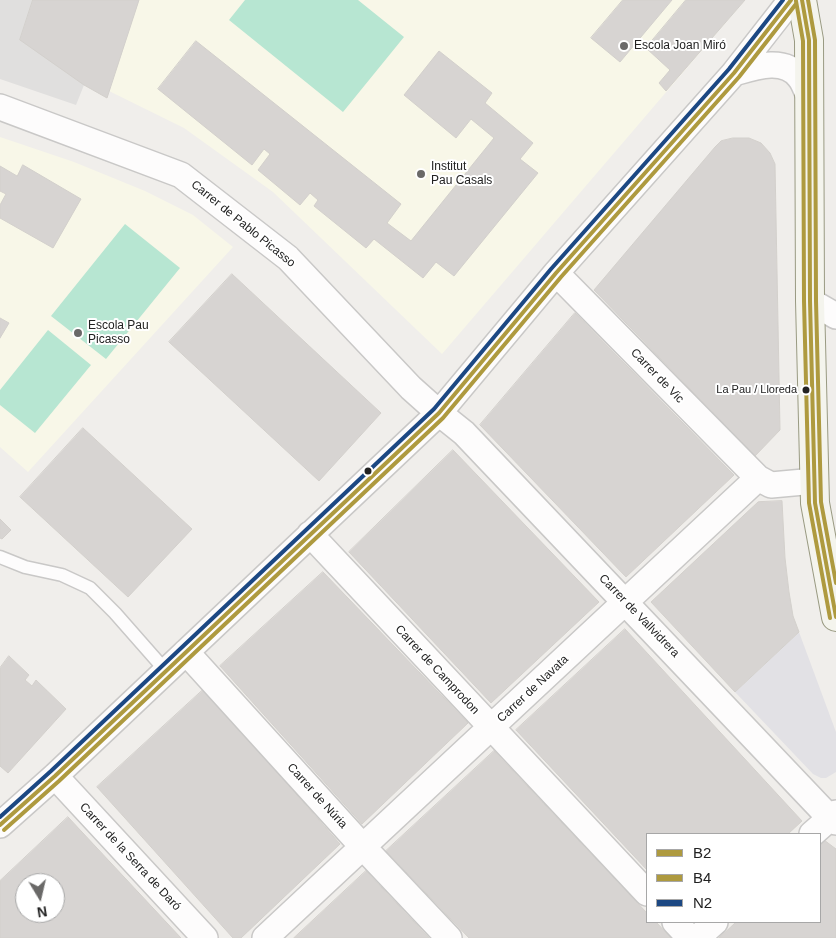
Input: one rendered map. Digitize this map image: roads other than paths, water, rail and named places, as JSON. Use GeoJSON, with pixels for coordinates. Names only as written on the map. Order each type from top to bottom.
{"type":"FeatureCollection","features":[{"type":"Feature","properties":{"kind":"street"},"geometry":{"type":"LineString","coordinates":[[0,825],[55,776],[439,413],[556,273],[734,73],[791,0]]}},
{"type":"Feature","properties":{"kind":"street"},"geometry":{"type":"LineString","coordinates":[[802,0],[809,40],[810,301],[815,503],[829,547],[836,617]]}},
{"type":"Feature","properties":{"kind":"street"},"geometry":{"type":"LineString","coordinates":[[734,73],[772,64],[788,68],[800,76],[809,96]]}},
{"type":"Feature","properties":{"kind":"street","name":"Carrer de Pablo Picasso"},"geometry":{"type":"LineString","coordinates":[[0,108],[181,174],[288,258],[411,388],[439,413]]}},
{"type":"Feature","properties":{"kind":"street","name":"Carrer de Vic"},"geometry":{"type":"LineString","coordinates":[[556,273],[758,478]]}},
{"type":"Feature","properties":{"kind":"street"},"geometry":{"type":"LineString","coordinates":[[810,301],[836,316]]}},
{"type":"Feature","properties":{"kind":"street","name":"Carrer de Vallvidrera"},"geometry":{"type":"LineString","coordinates":[[439,413],[464,433],[834,818]]}},
{"type":"Feature","properties":{"kind":"street"},"geometry":{"type":"LineString","coordinates":[[758,478],[771,485],[815,481]]}},
{"type":"Feature","properties":{"kind":"street","name":"Carrer de Navata"},"geometry":{"type":"LineString","coordinates":[[265,938],[758,478]]}},
{"type":"Feature","properties":{"kind":"street","name":"Carrer de Camprodon"},"geometry":{"type":"LineString","coordinates":[[310,534],[646,892]]}},
{"type":"Feature","properties":{"kind":"street","name":"Carrer de Núria"},"geometry":{"type":"LineString","coordinates":[[186,652],[363,847],[449,938]]}},
{"type":"Feature","properties":{"kind":"street","name":"Carrer de la Serra de Daró"},"geometry":{"type":"LineString","coordinates":[[55,776],[205,938]]}},
{"type":"Feature","properties":{"kind":"street"},"geometry":{"type":"LineString","coordinates":[[813,833],[834,818]]}},
{"type":"Feature","properties":{"kind":"street"},"geometry":{"type":"LineString","coordinates":[[676,923],[690,938]]}},
{"type":"Feature","properties":{"kind":"street"},"geometry":{"type":"LineString","coordinates":[[697,938],[714,923]]}},
{"type":"Feature","properties":{"kind":"lane"},"geometry":{"type":"LineString","coordinates":[[0,557],[24,567],[62,575],[90,588],[115,613],[166,671]]}},
{"type":"Feature","properties":{"kind":"place","name":"Escola Joan Miró"},"geometry":{"type":"Point","coordinates":[624,46]}},
{"type":"Feature","properties":{"kind":"place","name":"Institut Pau Casals"},"geometry":{"type":"Point","coordinates":[421,174]}},
{"type":"Feature","properties":{"kind":"place","name":"Escola Pau Picasso"},"geometry":{"type":"Point","coordinates":[78,333]}},
{"type":"Feature","properties":{"kind":"place","name":"La Pau / Lloreda"},"geometry":{"type":"Point","coordinates":[806,390]}}]}
